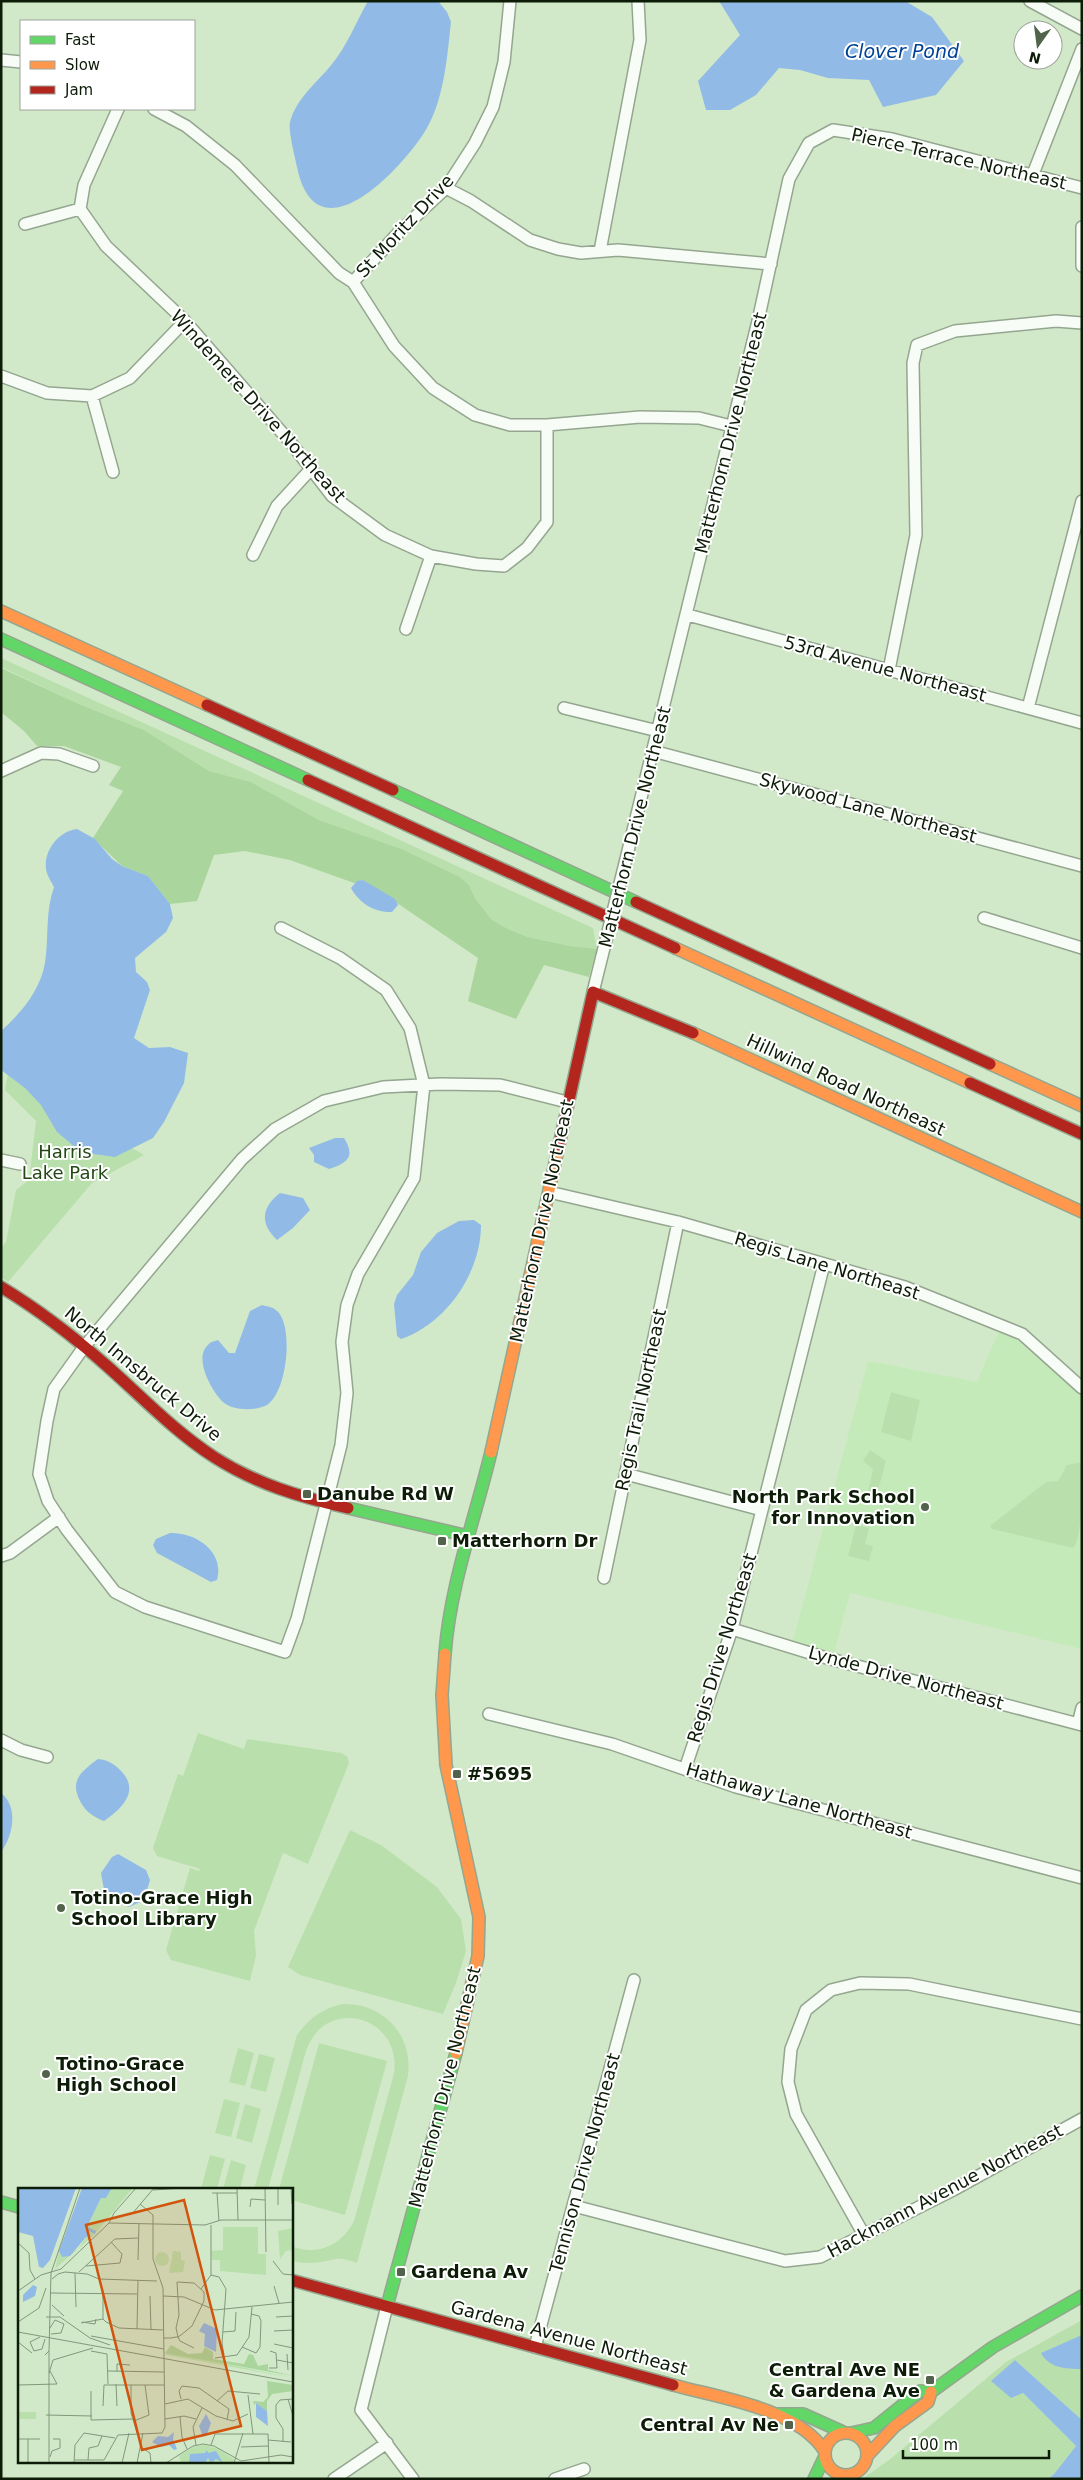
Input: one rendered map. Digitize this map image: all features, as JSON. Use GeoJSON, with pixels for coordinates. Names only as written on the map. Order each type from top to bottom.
{"type":"FeatureCollection","features":[{"type":"Feature","properties":{"kind":"main road"},"geometry":{"type":"LineString","coordinates":[[1,611],[1082,1106]]}},
{"type":"Feature","properties":{"kind":"main road"},"geometry":{"type":"LineString","coordinates":[[1,639],[1082,1134]]}},
{"type":"Feature","properties":{"kind":"main road"},"geometry":{"type":"LineString","coordinates":[[808,981],[1082,1095]]}},
{"type":"Feature","properties":{"kind":"main road","name":"Matterhorn Drive Northeast"},"geometry":{"type":"LineString","coordinates":[[386,2306],[462,2036],[478,1956],[479,1918],[446,1765],[442,1695],[447,1629],[468,1536],[490,1455],[593,992]]}},
{"type":"Feature","properties":{"kind":"main road","name":"Hillwind Road Northeast"},"geometry":{"type":"LineString","coordinates":[[593,992],[707,1039],[1082,1212]]}},
{"type":"Feature","properties":{"kind":"main road"},"geometry":{"type":"LineString","coordinates":[[1066,1127],[1082,1139]]}},
{"type":"Feature","properties":{"kind":"main road","name":"North Innsbruck Drive"},"geometry":{"type":"LineString","coordinates":[[1,1287],[39,1310],[84,1347],[168,1422],[214,1457],[253,1479],[288,1493],[468,1536]]}},
{"type":"Feature","properties":{"kind":"main road"},"geometry":{"type":"LineString","coordinates":[[1,2202],[18,2207]]}},
{"type":"Feature","properties":{"kind":"main road","name":"Gardena Avenue Northeast"},"geometry":{"type":"LineString","coordinates":[[292,2280],[778,2414],[784,2420],[800,2425],[811,2432],[824,2454]]}},
{"type":"Feature","properties":{"kind":"main road"},"geometry":{"type":"LineString","coordinates":[[824,2454],[831,2470],[838,2477],[857,2472],[862,2467],[867,2456],[895,2426],[928,2402],[931,2392],[993,2347],[1082,2296]]}},
{"type":"Feature","properties":{"kind":"main road"},"geometry":{"type":"LineString","coordinates":[[814,2479],[831,2438],[874,2428],[920,2391],[931,2392]]}},
{"type":"Feature","properties":{"kind":"main road"},"geometry":{"type":"LineString","coordinates":[[778,2414],[787,2410],[822,2420],[865,2444],[867,2456]]}},
{"type":"Feature","properties":{"kind":"street","name":"St Moritz Drive"},"geometry":{"type":"LineString","coordinates":[[353,282],[400,230],[446,188],[475,143],[493,107],[504,62],[510,1]]}},
{"type":"Feature","properties":{"kind":"street"},"geometry":{"type":"LineString","coordinates":[[600,251],[623,138],[640,40],[638,1]]}},
{"type":"Feature","properties":{"kind":"street"},"geometry":{"type":"LineString","coordinates":[[1030,1],[1082,29]]}},
{"type":"Feature","properties":{"kind":"street"},"geometry":{"type":"LineString","coordinates":[[1033,174],[1082,49]]}},
{"type":"Feature","properties":{"kind":"street"},"geometry":{"type":"LineString","coordinates":[[1,60],[20,62]]}},
{"type":"Feature","properties":{"kind":"street"},"geometry":{"type":"LineString","coordinates":[[25,224],[80,209],[84,185],[118,110]]}},
{"type":"Feature","properties":{"kind":"street"},"geometry":{"type":"LineString","coordinates":[[156,110],[186,126],[235,165],[339,273],[353,282],[394,346],[433,388],[475,415],[510,425],[547,426],[640,417],[699,418],[731,426]]}},
{"type":"Feature","properties":{"kind":"street","name":"Pierce Terrace Northeast"},"geometry":{"type":"LineString","coordinates":[[809,143],[834,130],[892,139],[1082,188]]}},
{"type":"Feature","properties":{"kind":"street","name":"Matterhorn Drive Northeast"},"geometry":{"type":"LineString","coordinates":[[593,992],[688,615],[789,179],[809,143]]}},
{"type":"Feature","properties":{"kind":"street"},"geometry":{"type":"LineString","coordinates":[[446,188],[530,240],[558,249],[581,253],[618,250],[770,264]]}},
{"type":"Feature","properties":{"kind":"street","name":"Windemere Drive Northeast"},"geometry":{"type":"LineString","coordinates":[[80,209],[106,246],[185,321],[332,496],[385,535],[431,556],[476,564],[504,566],[527,548],[547,522],[547,426]]}},
{"type":"Feature","properties":{"kind":"street"},"geometry":{"type":"LineString","coordinates":[[1082,227],[1082,266]]}},
{"type":"Feature","properties":{"kind":"street"},"geometry":{"type":"LineString","coordinates":[[1,376],[47,393],[92,396],[130,378],[185,321]]}},
{"type":"Feature","properties":{"kind":"street"},"geometry":{"type":"LineString","coordinates":[[889,670],[916,535],[913,363],[917,345],[955,332],[1056,321],[1082,322]]}},
{"type":"Feature","properties":{"kind":"street"},"geometry":{"type":"LineString","coordinates":[[92,396],[113,472]]}},
{"type":"Feature","properties":{"kind":"street"},"geometry":{"type":"LineString","coordinates":[[252,555],[277,506],[311,469]]}},
{"type":"Feature","properties":{"kind":"street"},"geometry":{"type":"LineString","coordinates":[[1028,708],[1082,500]]}},
{"type":"Feature","properties":{"kind":"street"},"geometry":{"type":"LineString","coordinates":[[406,629],[431,556]]}},
{"type":"Feature","properties":{"kind":"street","name":"53rd Avenue Northeast"},"geometry":{"type":"LineString","coordinates":[[688,615],[1082,723]]}},
{"type":"Feature","properties":{"kind":"street"},"geometry":{"type":"LineString","coordinates":[[564,708],[658,731]]}},
{"type":"Feature","properties":{"kind":"street","name":"Skywood Lane Northeast"},"geometry":{"type":"LineString","coordinates":[[653,751],[1082,866]]}},
{"type":"Feature","properties":{"kind":"street"},"geometry":{"type":"LineString","coordinates":[[1,771],[40,753],[59,754],[93,766]]}},
{"type":"Feature","properties":{"kind":"street"},"geometry":{"type":"LineString","coordinates":[[984,918],[1082,948]]}},
{"type":"Feature","properties":{"kind":"street"},"geometry":{"type":"LineString","coordinates":[[281,928],[340,958],[386,990],[410,1028],[424,1085],[414,1178],[358,1274],[347,1305],[342,1342],[348,1393],[341,1445],[297,1619],[285,1652],[145,1607],[115,1592],[48,1501],[39,1474],[54,1389],[84,1347],[242,1159],[275,1129],[324,1101],[384,1087],[424,1085],[500,1085],[567,1102]]}},
{"type":"Feature","properties":{"kind":"street"},"geometry":{"type":"LineString","coordinates":[[1,1160],[20,1164]]}},
{"type":"Feature","properties":{"kind":"street","name":"Regis Lane Northeast"},"geometry":{"type":"LineString","coordinates":[[549,1192],[678,1222],[905,1287],[1022,1334],[1082,1388]]}},
{"type":"Feature","properties":{"kind":"street","name":"Regis Trail Northeast"},"geometry":{"type":"LineString","coordinates":[[604,1578],[678,1222]]}},
{"type":"Feature","properties":{"kind":"street","name":"Regis Drive Northeast"},"geometry":{"type":"LineString","coordinates":[[686,1770],[732,1629],[824,1264]]}},
{"type":"Feature","properties":{"kind":"street"},"geometry":{"type":"LineString","coordinates":[[626,1474],[762,1510]]}},
{"type":"Feature","properties":{"kind":"street"},"geometry":{"type":"LineString","coordinates":[[1,1556],[10,1553],[59,1517]]}},
{"type":"Feature","properties":{"kind":"street","name":"Lynde Drive Northeast"},"geometry":{"type":"LineString","coordinates":[[732,1629],[823,1657],[1080,1725]]}},
{"type":"Feature","properties":{"kind":"street"},"geometry":{"type":"LineString","coordinates":[[1080,1725],[1082,1708]]}},
{"type":"Feature","properties":{"kind":"street","name":"Hathaway Lane Northeast"},"geometry":{"type":"LineString","coordinates":[[489,1714],[612,1744],[736,1787],[1082,1878]]}},
{"type":"Feature","properties":{"kind":"street"},"geometry":{"type":"LineString","coordinates":[[1,1740],[21,1750],[47,1757]]}},
{"type":"Feature","properties":{"kind":"street","name":"Tennison Drive Northeast"},"geometry":{"type":"LineString","coordinates":[[535,2346],[634,1980]]}},
{"type":"Feature","properties":{"kind":"street"},"geometry":{"type":"LineString","coordinates":[[864,2235],[796,2114],[788,2082],[791,2049],[806,2010],[831,1990],[860,1983],[908,1984],[1082,2019]]}},
{"type":"Feature","properties":{"kind":"street","name":"Hackmann Avenue Northeast"},"geometry":{"type":"LineString","coordinates":[[574,2206],[785,2261],[820,2257],[953,2190],[1082,2119]]}},
{"type":"Feature","properties":{"kind":"street"},"geometry":{"type":"LineString","coordinates":[[386,2306],[361,2410],[413,2479]]}},
{"type":"Feature","properties":{"kind":"street"},"geometry":{"type":"LineString","coordinates":[[334,2479],[387,2443]]}},
{"type":"Feature","properties":{"kind":"street"},"geometry":{"type":"LineString","coordinates":[[555,2479],[584,2469]]}},
{"type":"Feature","properties":{"kind":"shaded area"},"geometry":{"type":"Polygon","coordinates":[[[1,668],[79,704],[144,730],[209,771],[251,782],[319,820],[402,849],[460,877],[469,885],[475,898],[492,920],[508,929],[528,937],[570,946],[597,949],[589,977],[544,965],[516,1019],[468,1001],[478,958],[363,880],[354,883],[290,860],[245,851],[214,855],[197,901],[170,904],[148,876],[122,866],[93,838],[123,791],[109,785],[121,767],[64,746],[37,746],[24,731],[1,712],[1,668]]]}},
{"type":"Feature","properties":{"kind":"shaded area"},"geometry":{"type":"Polygon","coordinates":[[[1002,1324],[1082,1388],[1082,1649],[850,1593],[834,1653],[793,1641],[868,1361],[977,1382],[1002,1324]]]}},
{"type":"Feature","properties":{"kind":"green space"},"geometry":{"type":"Polygon","coordinates":[[[1,658],[593,928],[597,949],[570,946],[528,937],[508,929],[492,920],[475,898],[469,885],[460,877],[402,849],[319,820],[251,782],[209,771],[144,730],[79,704],[1,667],[1,658]]]}},
{"type":"Feature","properties":{"kind":"green space","name":"Harris Lake Park"},"geometry":{"type":"Polygon","coordinates":[[[10,1062],[122,1142],[144,1155],[92,1183],[8,1282],[1,1277],[1,1248],[6,1242],[16,1190],[29,1180],[36,1121],[5,1090],[10,1062]]]}},
{"type":"Feature","properties":{"kind":"green space"},"geometry":{"type":"Polygon","coordinates":[[[891,1392],[920,1400],[911,1441],[881,1432],[891,1392]]]}},
{"type":"Feature","properties":{"kind":"green space"},"geometry":{"type":"Polygon","coordinates":[[[870,1450],[886,1461],[876,1498],[867,1496],[873,1469],[863,1461],[870,1450]]]}},
{"type":"Feature","properties":{"kind":"green space"},"geometry":{"type":"Polygon","coordinates":[[[1082,1462],[1079,1533],[1073,1548],[992,1529],[990,1526],[1046,1482],[1058,1481],[1067,1465],[1082,1462]]]}},
{"type":"Feature","properties":{"kind":"green space"},"geometry":{"type":"Polygon","coordinates":[[[856,1525],[869,1528],[865,1544],[873,1546],[869,1561],[848,1556],[856,1525]]]}},
{"type":"Feature","properties":{"kind":"green space"},"geometry":{"type":"Polygon","coordinates":[[[198,1733],[244,1749],[247,1739],[341,1753],[347,1756],[349,1763],[308,1864],[283,1853],[254,1931],[256,1955],[250,1981],[171,1960],[166,1950],[190,1868],[199,1871],[200,1869],[157,1856],[153,1848],[178,1774],[183,1776],[198,1733]]]}},
{"type":"Feature","properties":{"kind":"green space"},"geometry":{"type":"Polygon","coordinates":[[[350,1830],[381,1845],[437,1887],[461,1919],[466,1951],[456,1983],[443,2014],[300,1975],[288,1967],[350,1830]]]}},
{"type":"Feature","properties":{"kind":"green space"},"geometry":{"type":"Polygon","coordinates":[[[343,2004],[358,2005],[371,2009],[383,2016],[393,2024],[400,2035],[406,2047],[408,2061],[408,2076],[357,2263],[338,2259],[314,2263],[292,2260],[292,2246],[310,2250],[328,2247],[343,2237],[354,2221],[394,2073],[393,2053],[386,2038],[375,2026],[360,2020],[344,2018],[329,2023],[316,2034],[306,2051],[268,2188],[254,2188],[297,2035],[306,2024],[329,2008],[343,2004]]]}},
{"type":"Feature","properties":{"kind":"green space"},"geometry":{"type":"Polygon","coordinates":[[[319,2043],[387,2061],[345,2215],[292,2200],[292,2188],[279,2188],[319,2043]]]}},
{"type":"Feature","properties":{"kind":"green space"},"geometry":{"type":"Polygon","coordinates":[[[238,2048],[254,2053],[245,2086],[229,2082],[238,2048]]]}},
{"type":"Feature","properties":{"kind":"green space"},"geometry":{"type":"Polygon","coordinates":[[[259,2054],[275,2058],[266,2092],[250,2088],[259,2054]]]}},
{"type":"Feature","properties":{"kind":"green space"},"geometry":{"type":"Polygon","coordinates":[[[224,2099],[240,2103],[231,2137],[215,2133],[224,2099]]]}},
{"type":"Feature","properties":{"kind":"green space"},"geometry":{"type":"Polygon","coordinates":[[[245,2104],[261,2109],[252,2143],[236,2138],[245,2104]]]}},
{"type":"Feature","properties":{"kind":"green space"},"geometry":{"type":"Polygon","coordinates":[[[210,2155],[225,2159],[217,2188],[201,2188],[210,2155]]]}},
{"type":"Feature","properties":{"kind":"green space"},"geometry":{"type":"Polygon","coordinates":[[[231,2160],[246,2165],[240,2188],[223,2188],[231,2160]]]}},
{"type":"Feature","properties":{"kind":"green space"},"geometry":{"type":"Polygon","coordinates":[[[1082,2320],[1082,2420],[1015,2360],[1023,2393],[1076,2446],[1048,2479],[862,2479],[889,2460],[1006,2362],[1082,2320]]]}},
{"type":"Feature","properties":{"kind":"water"},"geometry":{"type":"Polygon","coordinates":[[[368,1],[438,1],[447,12],[451,22],[446,65],[440,94],[431,121],[424,133],[412,150],[377,186],[358,199],[339,207],[321,206],[307,194],[297,167],[290,122],[302,98],[342,50],[368,1]]]}},
{"type":"Feature","properties":{"kind":"water","name":"Clover Pond"},"geometry":{"type":"Polygon","coordinates":[[[719,1],[905,1],[932,17],[964,61],[936,95],[883,107],[869,80],[828,78],[800,70],[779,68],[756,95],[730,110],[706,110],[698,81],[740,35],[719,1]]]}},
{"type":"Feature","properties":{"kind":"water"},"geometry":{"type":"Polygon","coordinates":[[[77,829],[95,839],[112,859],[122,866],[148,876],[170,904],[173,918],[166,932],[135,958],[136,972],[147,982],[150,990],[134,1038],[149,1048],[170,1047],[188,1053],[184,1083],[164,1122],[153,1138],[115,1157],[86,1153],[75,1147],[57,1132],[41,1105],[25,1088],[1,1070],[1,1031],[29,1001],[39,983],[45,963],[49,906],[54,887],[46,870],[47,855],[59,837],[64,833],[77,829]]]}},
{"type":"Feature","properties":{"kind":"water"},"geometry":{"type":"Polygon","coordinates":[[[363,880],[395,899],[398,905],[392,912],[374,909],[358,898],[351,888],[357,881],[363,880]]]}},
{"type":"Feature","properties":{"kind":"water"},"geometry":{"type":"Polygon","coordinates":[[[335,1138],[344,1138],[348,1145],[349,1155],[345,1162],[329,1169],[314,1162],[314,1155],[309,1148],[335,1138]]]}},
{"type":"Feature","properties":{"kind":"water"},"geometry":{"type":"Polygon","coordinates":[[[280,1193],[303,1198],[310,1210],[293,1228],[277,1240],[267,1227],[265,1215],[269,1204],[280,1193]]]}},
{"type":"Feature","properties":{"kind":"water"},"geometry":{"type":"Polygon","coordinates":[[[474,1220],[481,1225],[475,1261],[468,1278],[446,1309],[432,1322],[417,1332],[401,1339],[397,1336],[394,1304],[397,1295],[413,1275],[421,1252],[437,1233],[459,1221],[474,1220]]]}},
{"type":"Feature","properties":{"kind":"water"},"geometry":{"type":"Polygon","coordinates":[[[262,1305],[271,1307],[279,1313],[283,1322],[287,1347],[283,1375],[274,1398],[267,1405],[251,1409],[233,1407],[223,1402],[214,1391],[206,1375],[202,1358],[204,1351],[210,1343],[218,1340],[229,1353],[235,1353],[250,1311],[262,1305]]]}},
{"type":"Feature","properties":{"kind":"water"},"geometry":{"type":"Polygon","coordinates":[[[170,1533],[189,1536],[206,1545],[217,1560],[217,1580],[211,1582],[157,1553],[153,1545],[156,1539],[170,1533]]]}},
{"type":"Feature","properties":{"kind":"water"},"geometry":{"type":"Polygon","coordinates":[[[98,1759],[108,1761],[117,1767],[127,1779],[129,1786],[126,1800],[117,1811],[104,1821],[93,1816],[84,1808],[77,1794],[76,1787],[82,1772],[98,1759]]]}},
{"type":"Feature","properties":{"kind":"water"},"geometry":{"type":"Polygon","coordinates":[[[1,1793],[7,1799],[10,1806],[12,1822],[9,1838],[1,1852],[1,1793]]]}},
{"type":"Feature","properties":{"kind":"water"},"geometry":{"type":"Polygon","coordinates":[[[118,1854],[146,1870],[150,1880],[146,1894],[140,1902],[129,1907],[116,1903],[105,1895],[101,1873],[112,1857],[118,1854]]]}},
{"type":"Feature","properties":{"kind":"water"},"geometry":{"type":"Polygon","coordinates":[[[1082,2335],[1082,2369],[1058,2367],[1048,2362],[1041,2353],[1082,2335]]]}},
{"type":"Feature","properties":{"kind":"water"},"geometry":{"type":"Polygon","coordinates":[[[1015,2360],[1082,2420],[1082,2479],[1048,2479],[1076,2446],[1023,2393],[1011,2398],[991,2381],[1015,2360]]]}},
{"type":"Feature","properties":{"kind":"traffic: fast"},"geometry":{"type":"LineString","coordinates":[[1,639],[308,780]]}},
{"type":"Feature","properties":{"kind":"traffic: fast"},"geometry":{"type":"LineString","coordinates":[[393,790],[636,902]]}},
{"type":"Feature","properties":{"kind":"traffic: fast"},"geometry":{"type":"LineString","coordinates":[[445,1654],[452,1603],[491,1452]]}},
{"type":"Feature","properties":{"kind":"traffic: fast"},"geometry":{"type":"LineString","coordinates":[[348,1508],[468,1536]]}},
{"type":"Feature","properties":{"kind":"traffic: fast"},"geometry":{"type":"LineString","coordinates":[[387,2306],[456,2053]]}},
{"type":"Feature","properties":{"kind":"traffic: fast"},"geometry":{"type":"LineString","coordinates":[[1,2202],[18,2207]]}},
{"type":"Feature","properties":{"kind":"traffic: fast"},"geometry":{"type":"LineString","coordinates":[[851,2433],[874,2428],[920,2391],[931,2392],[993,2347],[1082,2296]]}},
{"type":"Feature","properties":{"kind":"traffic: fast"},"geometry":{"type":"LineString","coordinates":[[778,2414],[803,2414],[843,2432]]}},
{"type":"Feature","properties":{"kind":"traffic: fast"},"geometry":{"type":"LineString","coordinates":[[814,2479],[824,2458]]}},
{"type":"Feature","properties":{"kind":"traffic: slow"},"geometry":{"type":"LineString","coordinates":[[1,611],[207,705]]}},
{"type":"Feature","properties":{"kind":"traffic: slow"},"geometry":{"type":"LineString","coordinates":[[675,948],[970,1083]]}},
{"type":"Feature","properties":{"kind":"traffic: slow"},"geometry":{"type":"LineString","coordinates":[[693,1033],[1082,1212]]}},
{"type":"Feature","properties":{"kind":"traffic: slow"},"geometry":{"type":"LineString","coordinates":[[990,1064],[1082,1106]]}},
{"type":"Feature","properties":{"kind":"traffic: slow"},"geometry":{"type":"LineString","coordinates":[[491,1452],[559,1145]]}},
{"type":"Feature","properties":{"kind":"traffic: slow"},"geometry":{"type":"LineString","coordinates":[[445,1654],[442,1695],[446,1765],[479,1917],[478,1956],[456,2053]]}},
{"type":"Feature","properties":{"kind":"traffic: slow"},"geometry":{"type":"LineString","coordinates":[[673,2385],[734,2400],[776,2414],[795,2424],[811,2436],[824,2450]]}},
{"type":"Feature","properties":{"kind":"traffic: slow"},"geometry":{"type":"LineString","coordinates":[[867,2456],[895,2426],[928,2402],[931,2392]]}},
{"type":"Feature","properties":{"kind":"traffic: slow"},"geometry":{"type":"LineString","coordinates":[[850,2433],[858,2436],[864,2442],[867,2454],[864,2466],[858,2472],[842,2475],[834,2472],[828,2466],[825,2450],[828,2442],[834,2436],[850,2433]]}},
{"type":"Feature","properties":{"kind":"traffic: jam"},"geometry":{"type":"LineString","coordinates":[[207,705],[393,790]]}},
{"type":"Feature","properties":{"kind":"traffic: jam"},"geometry":{"type":"LineString","coordinates":[[308,780],[675,948]]}},
{"type":"Feature","properties":{"kind":"traffic: jam"},"geometry":{"type":"LineString","coordinates":[[636,902],[990,1064]]}},
{"type":"Feature","properties":{"kind":"traffic: jam"},"geometry":{"type":"LineString","coordinates":[[559,1145],[593,992],[693,1033]]}},
{"type":"Feature","properties":{"kind":"traffic: jam"},"geometry":{"type":"LineString","coordinates":[[970,1083],[1082,1134]]}},
{"type":"Feature","properties":{"kind":"traffic: jam"},"geometry":{"type":"LineString","coordinates":[[1,1287],[43,1314],[69,1334],[172,1425],[214,1457],[262,1482],[313,1499],[348,1508]]}},
{"type":"Feature","properties":{"kind":"traffic: jam"},"geometry":{"type":"LineString","coordinates":[[292,2280],[673,2385]]}},
{"type":"Feature","properties":{"kind":"place","name":"Danube Rd W"},"geometry":{"type":"Point","coordinates":[307,1494]}},
{"type":"Feature","properties":{"kind":"place","name":"North Park School for Innovation"},"geometry":{"type":"Point","coordinates":[925,1507]}},
{"type":"Feature","properties":{"kind":"place","name":"Matterhorn Dr"},"geometry":{"type":"Point","coordinates":[442,1541]}},
{"type":"Feature","properties":{"kind":"place","name":"#5695"},"geometry":{"type":"Point","coordinates":[457,1774]}},
{"type":"Feature","properties":{"kind":"place","name":"Totino-Grace High School Library"},"geometry":{"type":"Point","coordinates":[61,1908]}},
{"type":"Feature","properties":{"kind":"place","name":"Totino-Grace High School"},"geometry":{"type":"Point","coordinates":[46,2074]}},
{"type":"Feature","properties":{"kind":"place","name":"Gardena Av"},"geometry":{"type":"Point","coordinates":[401,2272]}},
{"type":"Feature","properties":{"kind":"place","name":"Central Ave NE & Gardena Ave"},"geometry":{"type":"Point","coordinates":[930,2380]}},
{"type":"Feature","properties":{"kind":"place","name":"Central Av Ne"},"geometry":{"type":"Point","coordinates":[789,2425]}}]}
